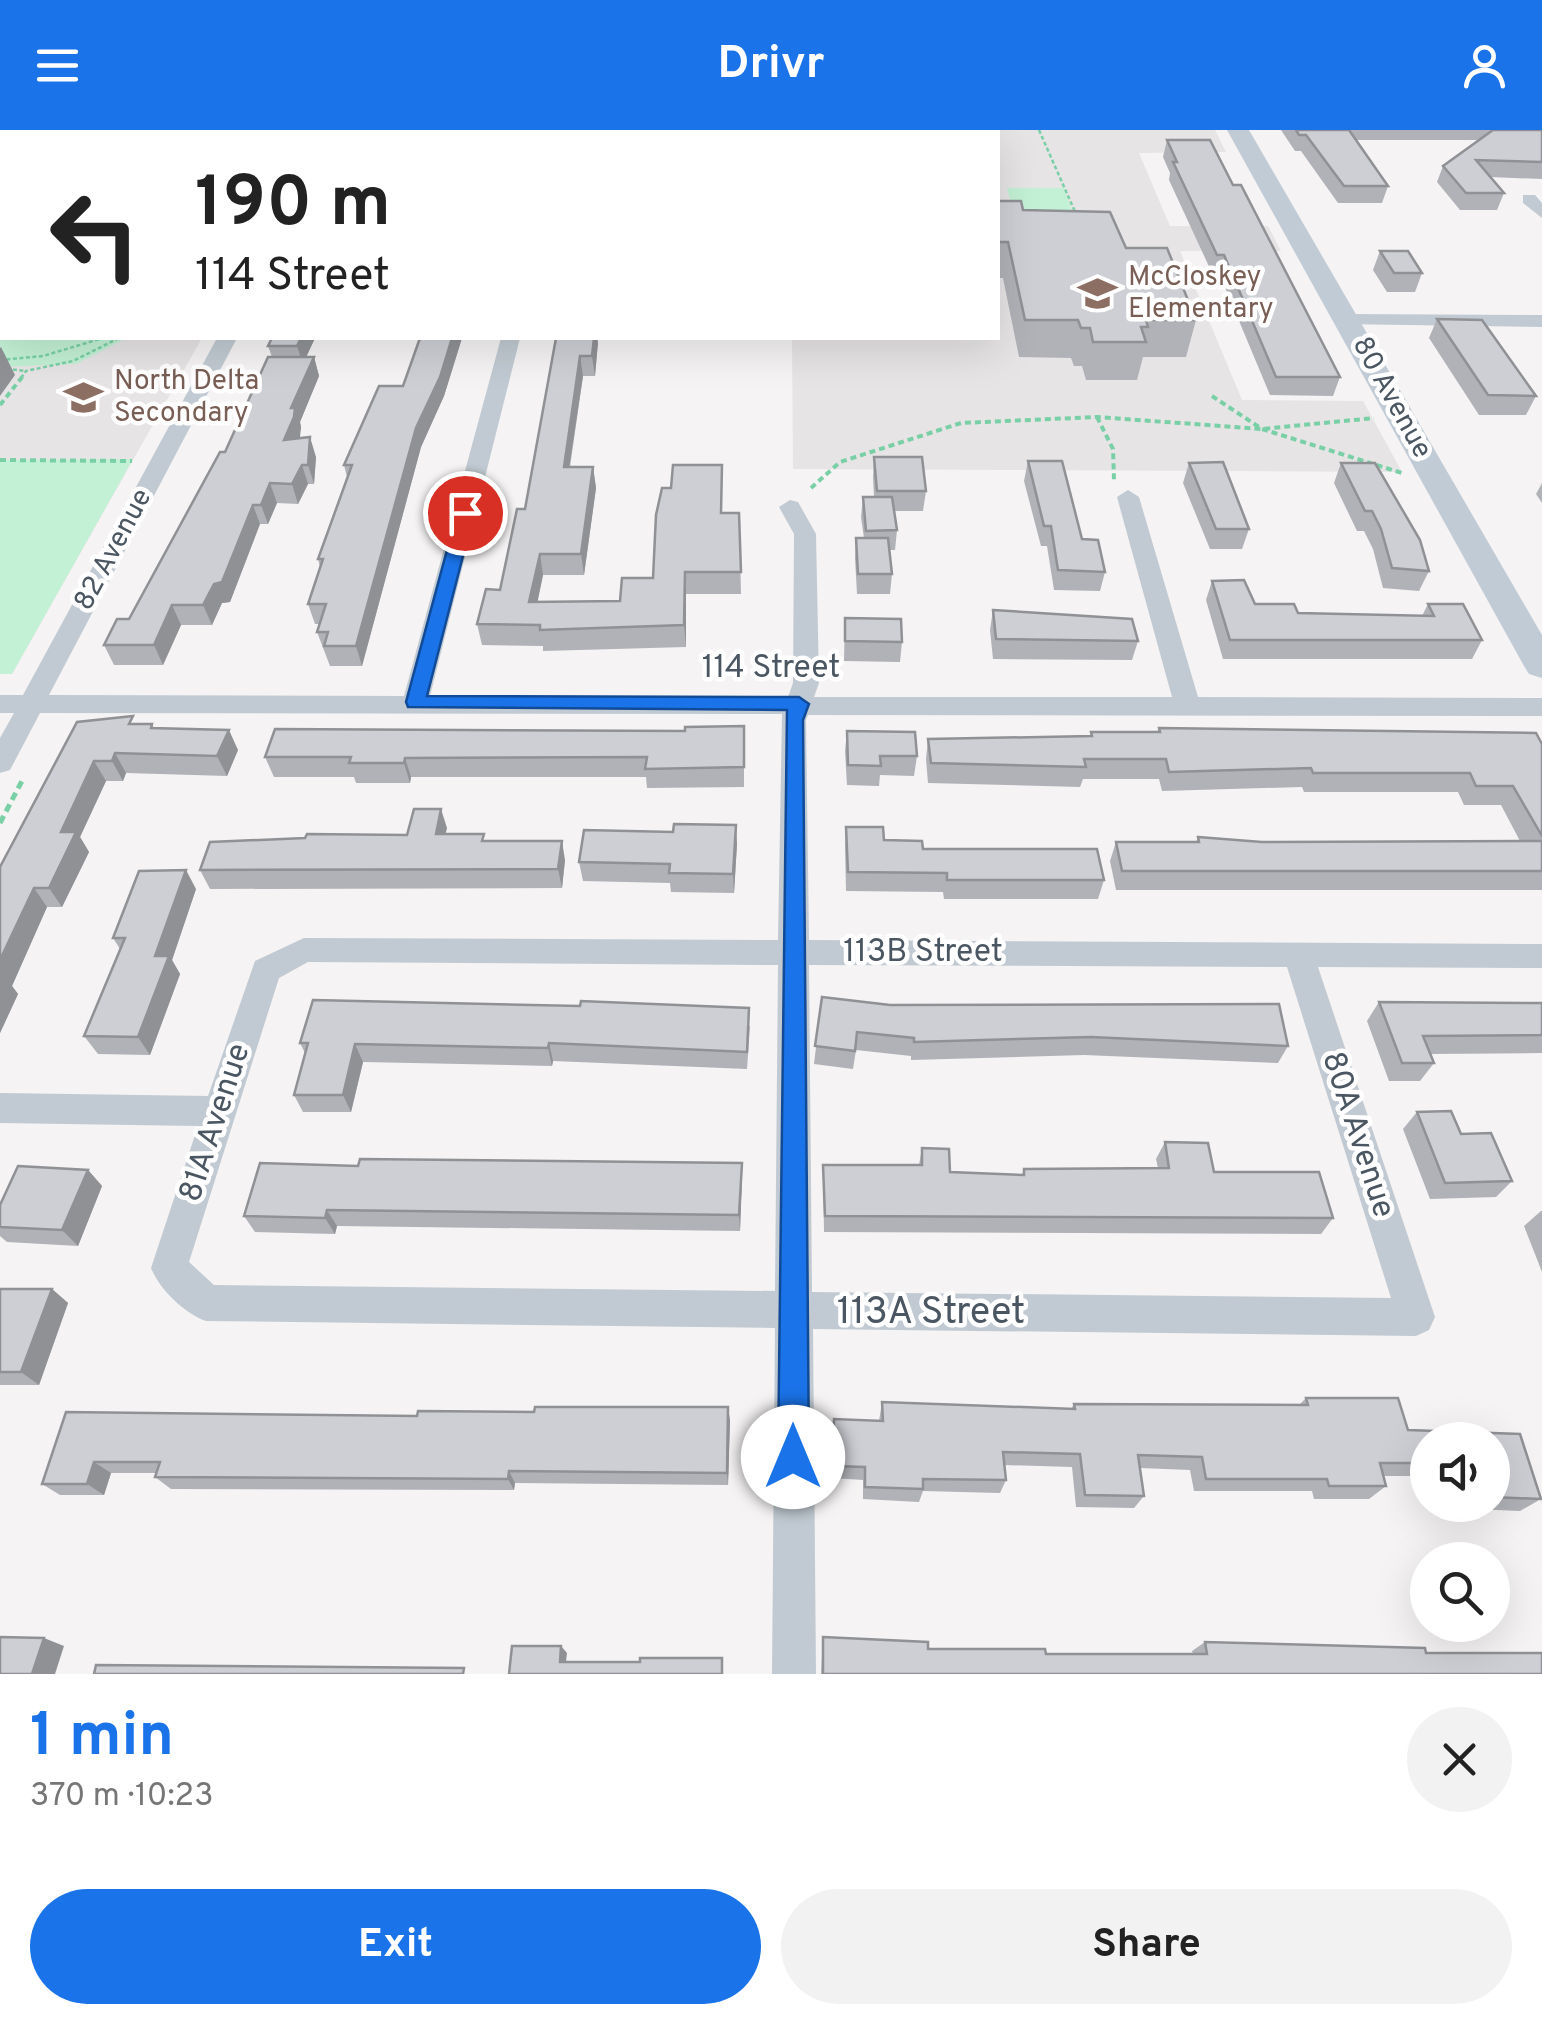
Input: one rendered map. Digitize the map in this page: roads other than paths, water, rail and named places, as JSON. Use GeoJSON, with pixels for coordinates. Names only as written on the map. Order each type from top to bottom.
{"type":"FeatureCollection","features":[{"type":"Feature","properties":{"kind":"street","name":"80 Avenue"},"geometry":{"type":"LineString","coordinates":[[1238,130],[1542,666]]}},
{"type":"Feature","properties":{"kind":"street"},"geometry":{"type":"LineString","coordinates":[[1347,320],[1542,321]]}},
{"type":"Feature","properties":{"kind":"street","name":"82 Avenue"},"geometry":{"type":"LineString","coordinates":[[0,763],[226,340]]}},
{"type":"Feature","properties":{"kind":"street"},"geometry":{"type":"LineString","coordinates":[[416,702],[510,340]]}},
{"type":"Feature","properties":{"kind":"street"},"geometry":{"type":"LineString","coordinates":[[1121,490],[1188,708]]}},
{"type":"Feature","properties":{"kind":"street"},"geometry":{"type":"LineString","coordinates":[[790,506],[805,534],[806,682],[793,720],[794,1674]]}},
{"type":"Feature","properties":{"kind":"street","name":"114 Street"},"geometry":{"type":"LineString","coordinates":[[0,704],[1542,707]]}},
{"type":"Feature","properties":{"kind":"street","name":"113B Street"},"geometry":{"type":"LineString","coordinates":[[304,950],[1542,956]]}},
{"type":"Feature","properties":{"kind":"street","name":"81A Avenue"},"geometry":{"type":"LineString","coordinates":[[206,1302],[169,1268],[266,970],[304,950]]}},
{"type":"Feature","properties":{"kind":"street","name":"80A Avenue"},"geometry":{"type":"LineString","coordinates":[[1298,954],[1416,1317]]}},
{"type":"Feature","properties":{"kind":"street"},"geometry":{"type":"LineString","coordinates":[[0,1108],[220,1111]]}},
{"type":"Feature","properties":{"kind":"street","name":"113A Street"},"geometry":{"type":"LineString","coordinates":[[206,1302],[1416,1317]]}},
{"type":"Feature","properties":{"kind":"place","name":"McCloskey Elementary"},"geometry":{"type":"Point","coordinates":[1098,294]}},
{"type":"Feature","properties":{"kind":"place","name":"North Delta Secondary"},"geometry":{"type":"Point","coordinates":[84,398]}}]}
